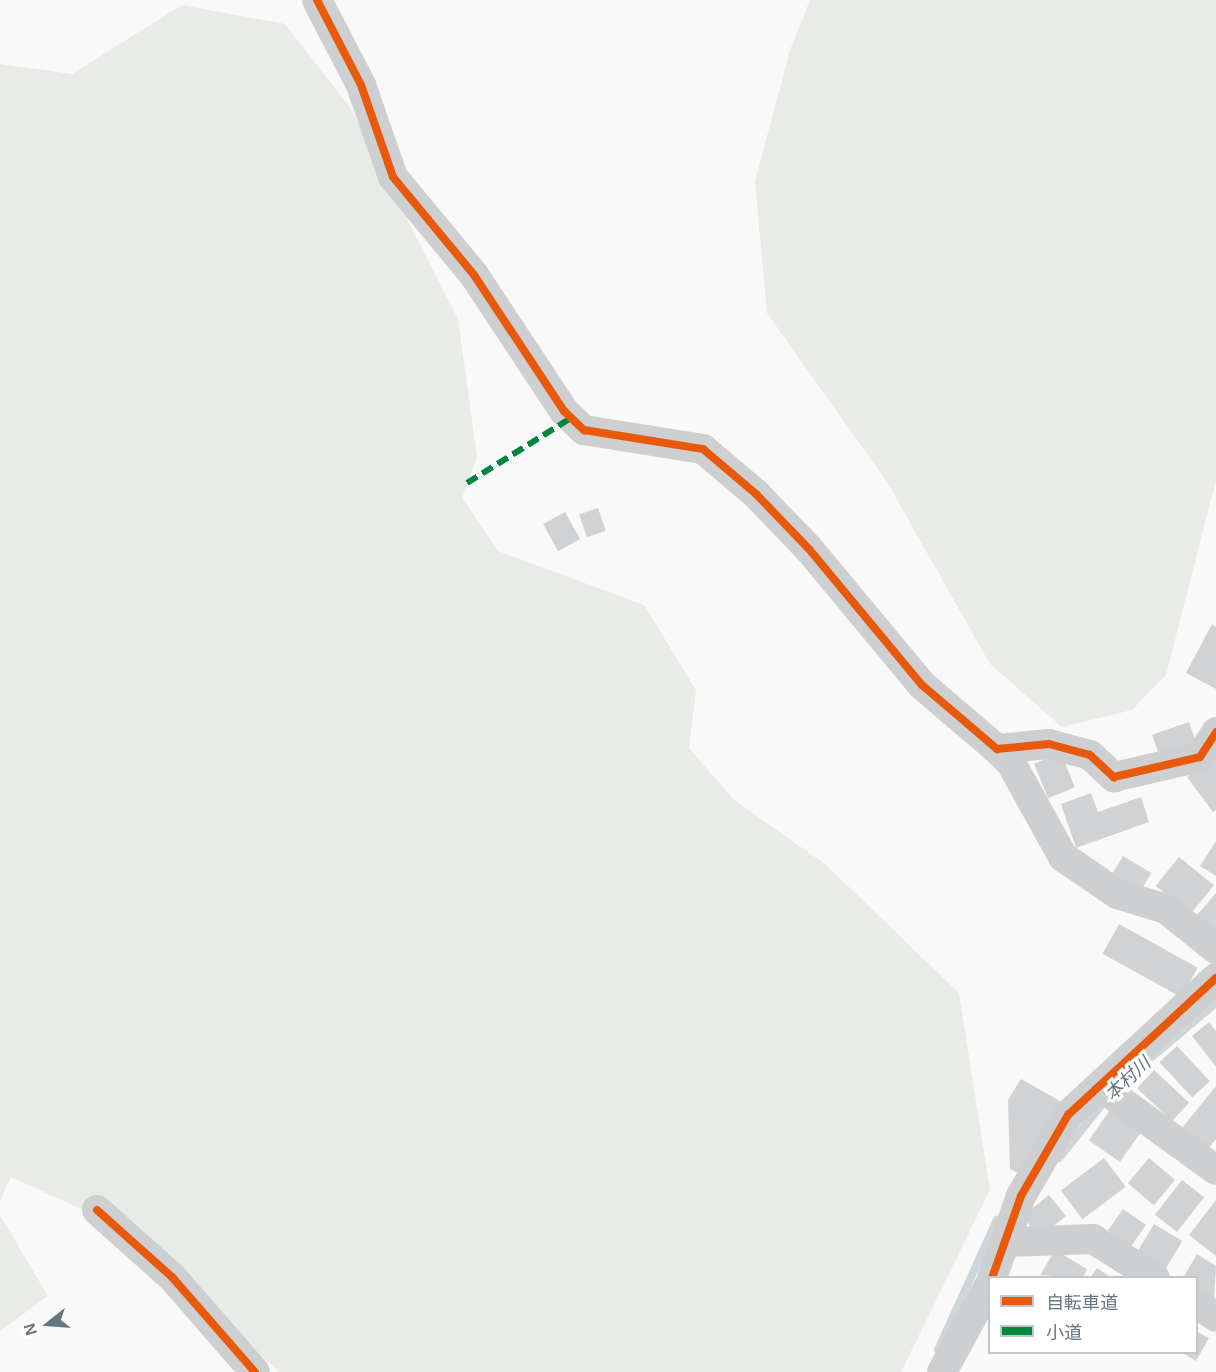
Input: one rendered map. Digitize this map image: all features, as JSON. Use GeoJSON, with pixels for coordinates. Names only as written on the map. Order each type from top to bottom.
{"type":"FeatureCollection","features":[{"type":"Feature","properties":{"kind":"street"},"geometry":{"type":"LineString","coordinates":[[317,0],[361,85],[393,177],[474,275],[564,411],[584,430],[703,449],[756,495],[809,549],[922,685],[1011,763],[1063,857],[1117,894],[1166,909],[1216,950]]}},
{"type":"Feature","properties":{"kind":"street"},"geometry":{"type":"LineString","coordinates":[[997,749],[1049,744],[1090,755],[1114,777],[1200,757],[1216,732]]}},
{"type":"Feature","properties":{"kind":"street"},"geometry":{"type":"LineString","coordinates":[[993,1276],[1007,1242],[1021,1196],[1068,1115],[1108,1093],[1216,978]]}},
{"type":"Feature","properties":{"kind":"street"},"geometry":{"type":"LineString","coordinates":[[1108,1093],[1216,1170]]}},
{"type":"Feature","properties":{"kind":"street"},"geometry":{"type":"LineString","coordinates":[[97,1210],[172,1277],[255,1372]]}},
{"type":"Feature","properties":{"kind":"street"},"geometry":{"type":"LineString","coordinates":[[1007,1242],[1093,1239],[1152,1276]]}},
{"type":"Feature","properties":{"kind":"street"},"geometry":{"type":"LineString","coordinates":[[942,1372],[988,1288]]}},
{"type":"Feature","properties":{"kind":"street"},"geometry":{"type":"LineString","coordinates":[[1198,1304],[1216,1317]]}},
{"type":"Feature","properties":{"kind":"shaded area"},"geometry":{"type":"Polygon","coordinates":[[[810,0],[1216,0],[1216,480],[1166,675],[1132,710],[1062,727],[990,664],[887,482],[767,313],[755,181],[790,50],[810,0]]]}},
{"type":"Feature","properties":{"kind":"shaded area"},"geometry":{"type":"Polygon","coordinates":[[[182,5],[285,24],[351,109],[458,319],[477,457],[462,498],[498,551],[644,605],[696,690],[689,748],[734,800],[825,864],[959,993],[990,1190],[901,1372],[279,1372],[119,1226],[11,1177],[0,1201],[0,64],[72,74],[182,5]]]}},
{"type":"Feature","properties":{"kind":"shaded area"},"geometry":{"type":"Polygon","coordinates":[[[0,1215],[48,1296],[0,1331],[0,1215]]]}},
{"type":"Feature","properties":{"kind":"building"},"geometry":{"type":"Polygon","coordinates":[[[598,508],[606,531],[587,537],[579,515],[598,508]]]}},
{"type":"Feature","properties":{"kind":"building"},"geometry":{"type":"Polygon","coordinates":[[[565,512],[580,539],[558,551],[543,524],[565,512]]]}},
{"type":"Feature","properties":{"kind":"building"},"geometry":{"type":"Polygon","coordinates":[[[1212,624],[1216,627],[1216,689],[1186,673],[1212,624]]]}},
{"type":"Feature","properties":{"kind":"building"},"geometry":{"type":"Polygon","coordinates":[[[1189,722],[1197,745],[1160,757],[1152,735],[1189,722]]]}},
{"type":"Feature","properties":{"kind":"building"},"geometry":{"type":"Polygon","coordinates":[[[1061,753],[1075,787],[1048,798],[1034,764],[1061,753]]]}},
{"type":"Feature","properties":{"kind":"building"},"geometry":{"type":"Polygon","coordinates":[[[1216,756],[1216,810],[1213,812],[1187,777],[1216,756]]]}},
{"type":"Feature","properties":{"kind":"building"},"geometry":{"type":"Polygon","coordinates":[[[1091,793],[1098,812],[1141,797],[1149,822],[1076,848],[1061,804],[1091,793]]]}},
{"type":"Feature","properties":{"kind":"building"},"geometry":{"type":"Polygon","coordinates":[[[1216,841],[1216,876],[1200,866],[1216,841]]]}},
{"type":"Feature","properties":{"kind":"building"},"geometry":{"type":"Polygon","coordinates":[[[1123,856],[1151,873],[1139,893],[1111,876],[1123,856]]]}},
{"type":"Feature","properties":{"kind":"building"},"geometry":{"type":"Polygon","coordinates":[[[1179,857],[1214,885],[1191,914],[1156,886],[1179,857]]]}},
{"type":"Feature","properties":{"kind":"building"},"geometry":{"type":"Polygon","coordinates":[[[1216,893],[1216,932],[1197,915],[1216,893]]]}},
{"type":"Feature","properties":{"kind":"building"},"geometry":{"type":"Polygon","coordinates":[[[1119,924],[1198,968],[1181,997],[1103,954],[1119,924]]]}},
{"type":"Feature","properties":{"kind":"building"},"geometry":{"type":"Polygon","coordinates":[[[1209,1022],[1216,1031],[1216,1067],[1192,1036],[1209,1022]]]}},
{"type":"Feature","properties":{"kind":"building"},"geometry":{"type":"Polygon","coordinates":[[[1177,1046],[1210,1081],[1192,1097],[1159,1062],[1177,1046]]]}},
{"type":"Feature","properties":{"kind":"building"},"geometry":{"type":"Polygon","coordinates":[[[1154,1070],[1189,1103],[1172,1121],[1137,1088],[1154,1070]]]}},
{"type":"Feature","properties":{"kind":"building"},"geometry":{"type":"Polygon","coordinates":[[[1021,1079],[1060,1101],[1018,1173],[1010,1169],[1008,1100],[1021,1079]]]}},
{"type":"Feature","properties":{"kind":"building"},"geometry":{"type":"Polygon","coordinates":[[[1216,1086],[1216,1139],[1208,1149],[1182,1128],[1216,1086]]]}},
{"type":"Feature","properties":{"kind":"building"},"geometry":{"type":"Polygon","coordinates":[[[1110,1110],[1141,1132],[1120,1162],[1089,1140],[1110,1110]]]}},
{"type":"Feature","properties":{"kind":"building"},"geometry":{"type":"Polygon","coordinates":[[[1104,1158],[1126,1187],[1083,1219],[1061,1190],[1104,1158]]]}},
{"type":"Feature","properties":{"kind":"building"},"geometry":{"type":"Polygon","coordinates":[[[1149,1158],[1175,1180],[1154,1205],[1128,1183],[1149,1158]]]}},
{"type":"Feature","properties":{"kind":"building"},"geometry":{"type":"Polygon","coordinates":[[[1182,1180],[1204,1197],[1177,1232],[1155,1215],[1182,1180]]]}},
{"type":"Feature","properties":{"kind":"building"},"geometry":{"type":"Polygon","coordinates":[[[1049,1195],[1066,1216],[1040,1237],[1023,1216],[1049,1195]]]}},
{"type":"Feature","properties":{"kind":"building"},"geometry":{"type":"Polygon","coordinates":[[[1216,1200],[1216,1256],[1189,1235],[1216,1200]]]}},
{"type":"Feature","properties":{"kind":"building"},"geometry":{"type":"Polygon","coordinates":[[[1123,1209],[1146,1225],[1131,1246],[1108,1230],[1123,1209]]]}},
{"type":"Feature","properties":{"kind":"building"},"geometry":{"type":"Polygon","coordinates":[[[1154,1224],[1182,1241],[1165,1269],[1137,1252],[1154,1224]]]}},
{"type":"Feature","properties":{"kind":"building"},"geometry":{"type":"Polygon","coordinates":[[[1055,1250],[1087,1269],[1084,1276],[1040,1275],[1055,1250]]]}},
{"type":"Feature","properties":{"kind":"building"},"geometry":{"type":"Polygon","coordinates":[[[1197,1254],[1216,1266],[1214,1301],[1198,1291],[1198,1276],[1184,1276],[1197,1254]]]}},
{"type":"Feature","properties":{"kind":"building"},"geometry":{"type":"Polygon","coordinates":[[[1097,1268],[1109,1276],[1091,1276],[1097,1268]]]}},
{"type":"Feature","properties":{"kind":"building"},"geometry":{"type":"Polygon","coordinates":[[[1198,1332],[1209,1338],[1196,1361],[1184,1354],[1198,1354],[1198,1332]]]}},
{"type":"Feature","properties":{"kind":"waterway","name":"本村川"},"geometry":{"type":"LineString","coordinates":[[1152,1057],[1216,1003]]}},
{"type":"Feature","properties":{"kind":"waterway","name":"本村川"},"geometry":{"type":"LineString","coordinates":[[1059,1158],[1107,1098]]}},
{"type":"Feature","properties":{"kind":"waterway","name":"本村川"},"geometry":{"type":"LineString","coordinates":[[938,1350],[997,1220]]}},
{"type":"Feature","properties":{"kind":"marked path"},"geometry":{"type":"LineString","coordinates":[[467,483],[571,418]]}},
{"type":"Feature","properties":{"kind":"cycle path"},"geometry":{"type":"LineString","coordinates":[[317,0],[361,85],[393,177],[474,275],[564,411],[584,430],[703,449],[756,494],[809,549],[922,685],[997,749],[1049,744],[1090,755],[1114,777],[1200,757],[1216,732]]}},
{"type":"Feature","properties":{"kind":"cycle path"},"geometry":{"type":"LineString","coordinates":[[993,1276],[1021,1196],[1068,1115],[1216,978]]}},
{"type":"Feature","properties":{"kind":"cycle path"},"geometry":{"type":"LineString","coordinates":[[97,1210],[172,1277],[255,1372]]}}]}
